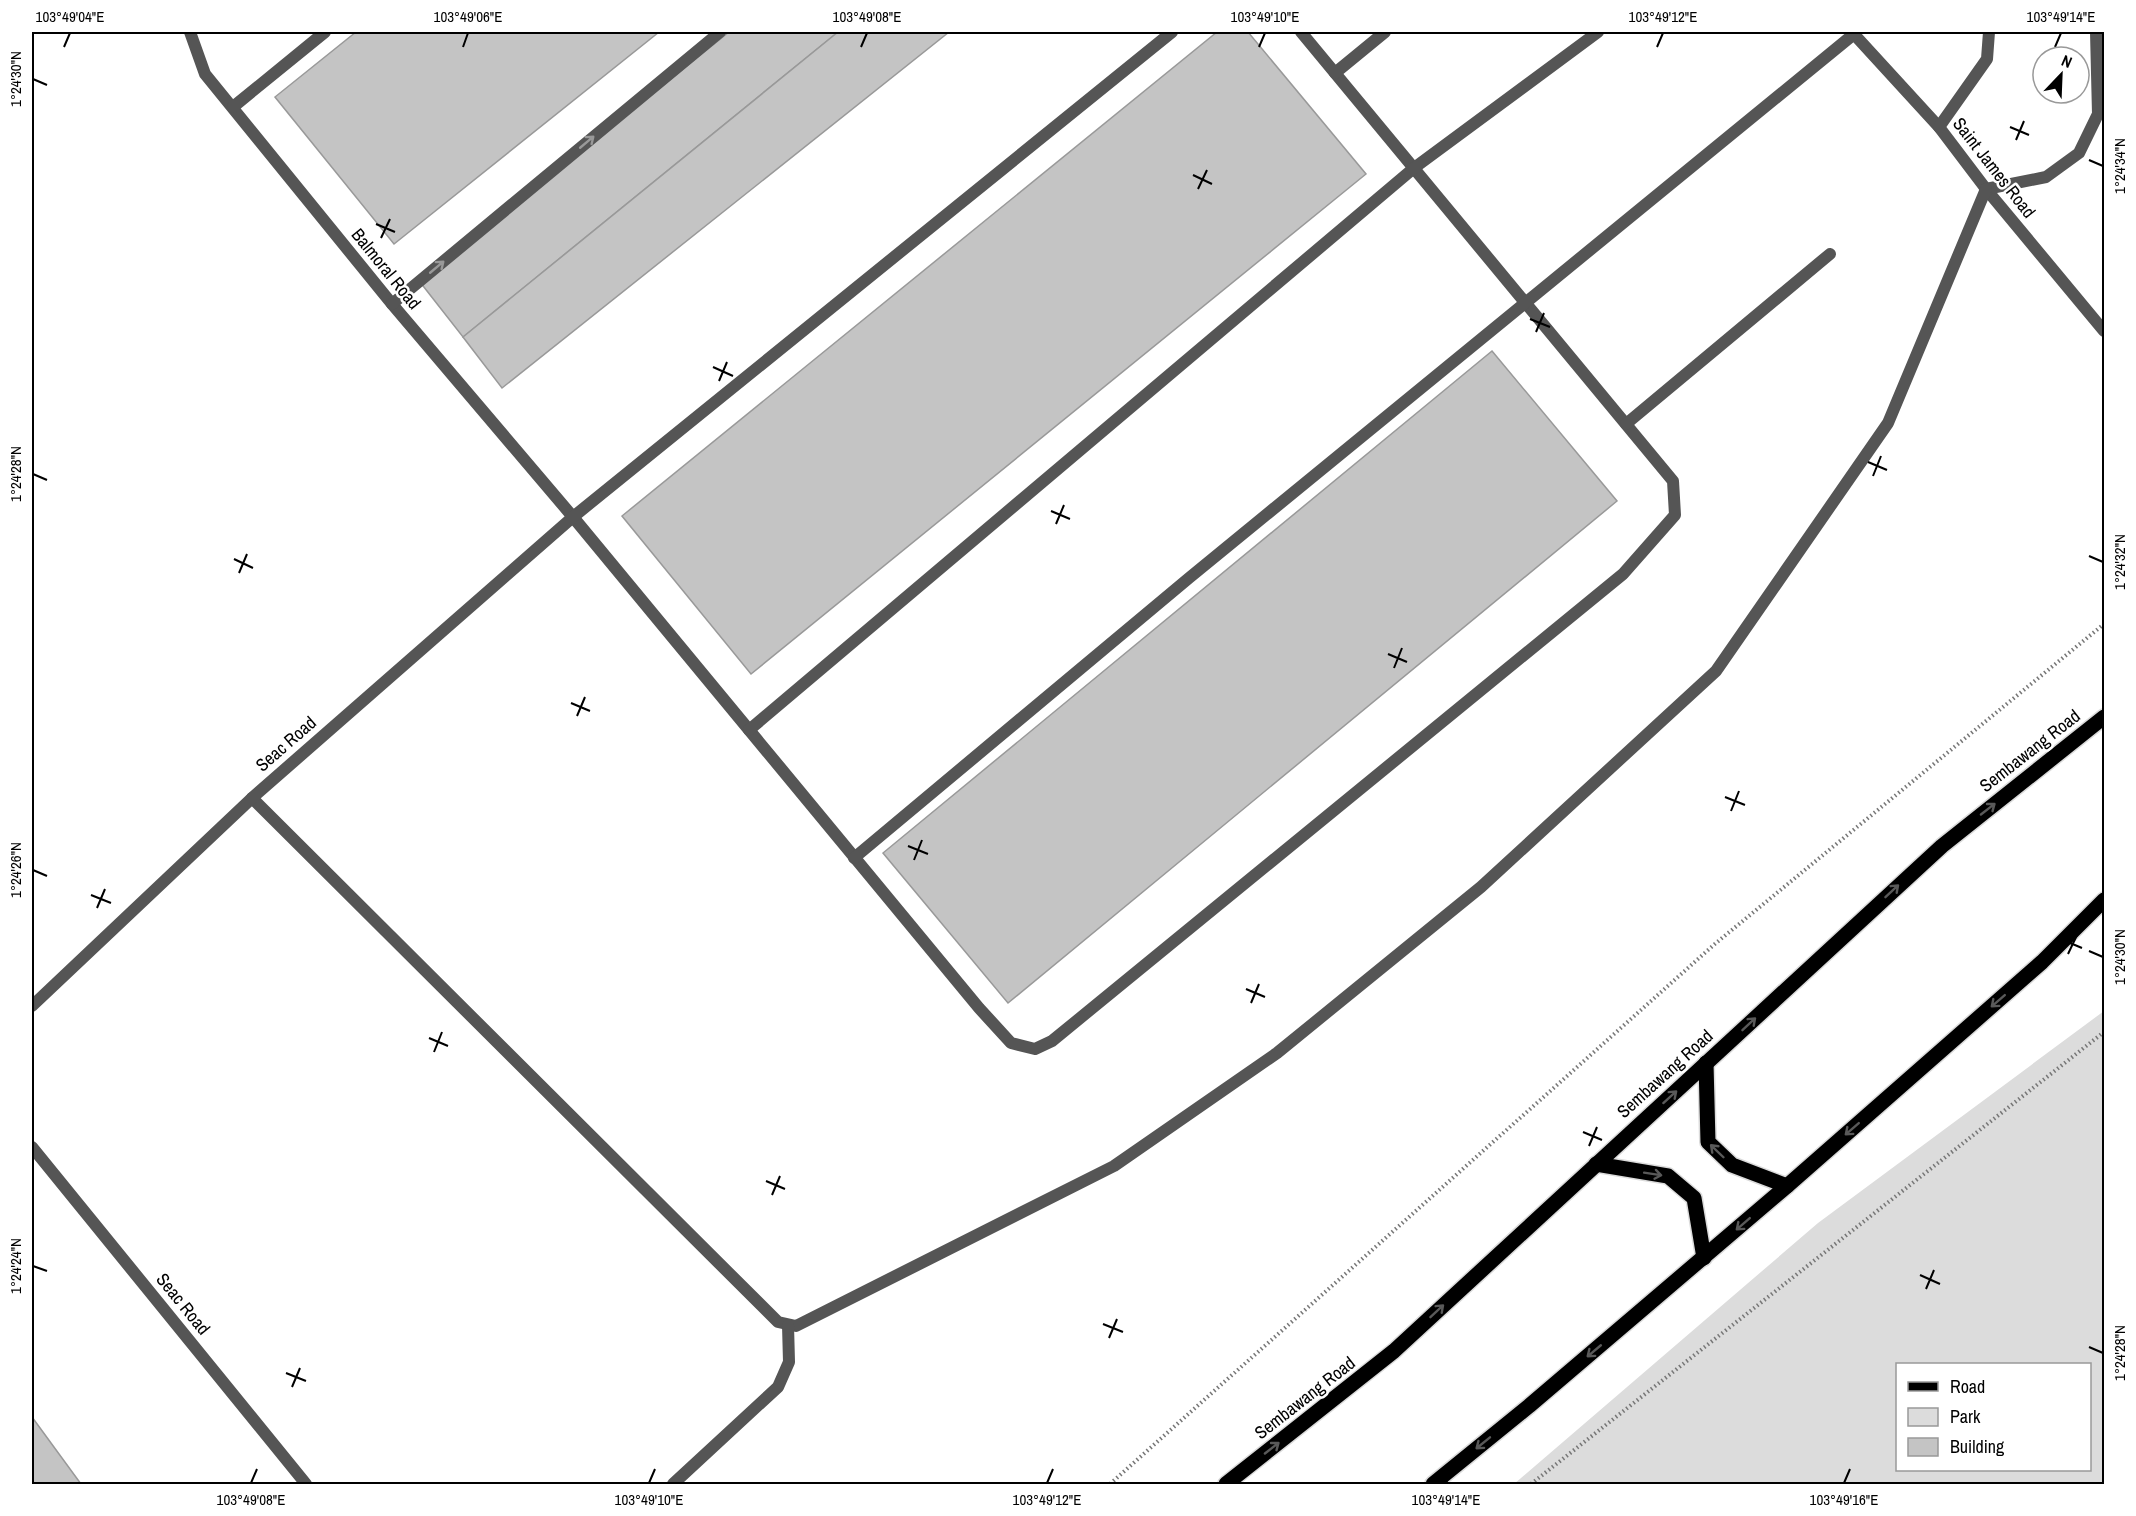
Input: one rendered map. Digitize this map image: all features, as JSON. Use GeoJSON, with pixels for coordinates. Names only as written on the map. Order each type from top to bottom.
{"type":"FeatureCollection","features":[{"type":"Feature","properties":{"kind":"main road","name":"Sembawang Road"},"geometry":{"type":"LineString","coordinates":[[1226,1485],[1394,1351],[1942,846],[2104,717]]}},
{"type":"Feature","properties":{"kind":"main road"},"geometry":{"type":"LineString","coordinates":[[1432,1485],[1529,1406],[1787,1186],[2042,963],[2104,900]]}},
{"type":"Feature","properties":{"kind":"main road"},"geometry":{"type":"LineString","coordinates":[[1707,1063],[1708,1142],[1732,1165],[1787,1186]]}},
{"type":"Feature","properties":{"kind":"main road"},"geometry":{"type":"LineString","coordinates":[[1596,1164],[1668,1176],[1694,1198],[1704,1258]]}},
{"type":"Feature","properties":{"kind":"lane","name":"Balmoral Road"},"geometry":{"type":"LineString","coordinates":[[190,32],[205,74],[392,304],[573,518],[979,1008],[1011,1043],[1035,1049],[1052,1041],[1623,573],[1675,515],[1673,481],[1301,32]]}},
{"type":"Feature","properties":{"kind":"lane"},"geometry":{"type":"LineString","coordinates":[[233,107],[325,32]]}},
{"type":"Feature","properties":{"kind":"lane"},"geometry":{"type":"LineString","coordinates":[[392,304],[720,32]]}},
{"type":"Feature","properties":{"kind":"lane","name":"Seac Road"},"geometry":{"type":"LineString","coordinates":[[32,1006],[252,798],[573,518],[1172,32]]}},
{"type":"Feature","properties":{"kind":"lane"},"geometry":{"type":"LineString","coordinates":[[1335,73],[1385,32]]}},
{"type":"Feature","properties":{"kind":"lane"},"geometry":{"type":"LineString","coordinates":[[748,730],[1414,168],[1598,32]]}},
{"type":"Feature","properties":{"kind":"lane"},"geometry":{"type":"LineString","coordinates":[[1939,127],[1987,60],[1989,32]]}},
{"type":"Feature","properties":{"kind":"lane"},"geometry":{"type":"LineString","coordinates":[[252,798],[778,1322],[796,1326],[1114,1166],[1277,1053],[1481,887],[1716,671],[1888,423],[1986,189],[2046,177],[2079,153],[2101,117],[2096,32]]}},
{"type":"Feature","properties":{"kind":"lane"},"geometry":{"type":"LineString","coordinates":[[854,858],[1189,578],[1853,33]]}},
{"type":"Feature","properties":{"kind":"lane","name":"Saint James Road"},"geometry":{"type":"LineString","coordinates":[[1853,33],[1939,127],[1986,189],[2104,331]]}},
{"type":"Feature","properties":{"kind":"lane"},"geometry":{"type":"LineString","coordinates":[[1626,424],[1830,254]]}},
{"type":"Feature","properties":{"kind":"lane","name":"Seac Road"},"geometry":{"type":"LineString","coordinates":[[32,1147],[306,1485]]}},
{"type":"Feature","properties":{"kind":"lane"},"geometry":{"type":"LineString","coordinates":[[673,1485],[778,1387],[789,1362],[788,1325]]}},
{"type":"Feature","properties":{"kind":"path"},"geometry":{"type":"LineString","coordinates":[[1110,1485],[1716,944],[2104,624]]}},
{"type":"Feature","properties":{"kind":"path"},"geometry":{"type":"LineString","coordinates":[[1531,1485],[2104,1032]]}},
{"type":"Feature","properties":{"kind":"green space"},"geometry":{"type":"Polygon","coordinates":[[[2104,1011],[2104,1484],[1514,1484],[1818,1223],[2104,1011]]]}},
{"type":"Feature","properties":{"kind":"building"},"geometry":{"type":"Polygon","coordinates":[[[356,32],[659,32],[394,244],[275,97],[356,32]]]}},
{"type":"Feature","properties":{"kind":"building"},"geometry":{"type":"Polygon","coordinates":[[[729,32],[838,32],[463,337],[420,282],[729,32]]]}},
{"type":"Feature","properties":{"kind":"building"},"geometry":{"type":"Polygon","coordinates":[[[838,32],[949,32],[502,388],[463,337],[838,32]]]}},
{"type":"Feature","properties":{"kind":"building"},"geometry":{"type":"Polygon","coordinates":[[[1217,32],[1248,32],[1366,174],[751,674],[622,516],[1217,32]]]}},
{"type":"Feature","properties":{"kind":"building"},"geometry":{"type":"Polygon","coordinates":[[[1492,351],[1617,501],[1008,1003],[883,853],[1492,351]]]}},
{"type":"Feature","properties":{"kind":"building"},"geometry":{"type":"Polygon","coordinates":[[[32,1417],[81,1484],[32,1484],[32,1417]]]}}]}
